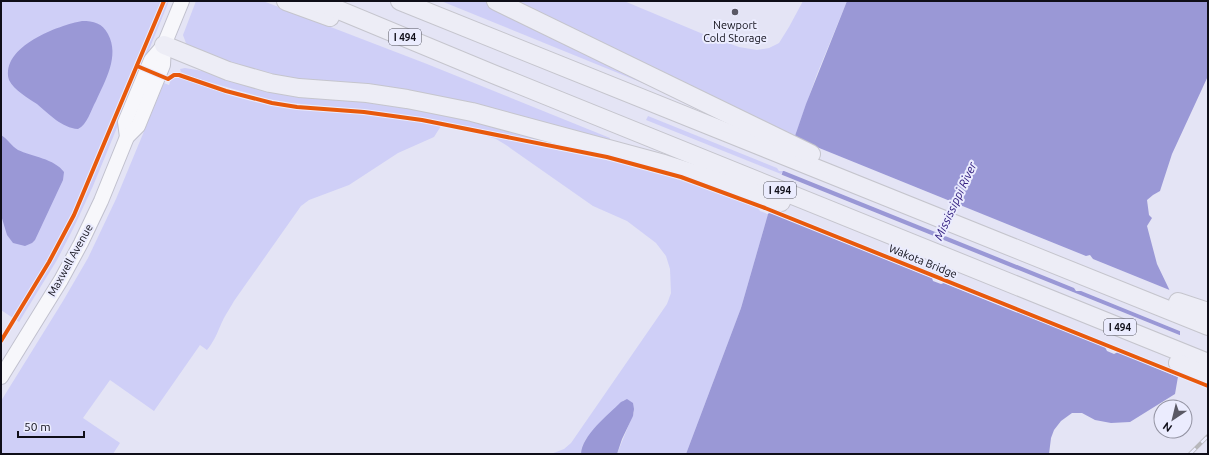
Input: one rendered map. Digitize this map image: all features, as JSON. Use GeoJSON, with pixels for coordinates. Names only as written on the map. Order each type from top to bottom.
{"type":"FeatureCollection","features":[{"type":"Feature","properties":{"kind":"highway"},"geometry":{"type":"LineString","coordinates":[[286,1],[367,31],[493,74]]}},
{"type":"Feature","properties":{"kind":"highway","name":"I 494"},"geometry":{"type":"LineString","coordinates":[[317,1],[493,74]]}},
{"type":"Feature","properties":{"kind":"highway"},"geometry":{"type":"LineString","coordinates":[[400,1],[1208,326]]}},
{"type":"Feature","properties":{"kind":"highway"},"geometry":{"type":"LineString","coordinates":[[496,1],[930,213]]}},
{"type":"Feature","properties":{"kind":"highway"},"geometry":{"type":"LineString","coordinates":[[164,45],[228,71],[264,81],[289,86],[379,95],[428,102],[472,112],[699,174],[774,200],[919,246]]}},
{"type":"Feature","properties":{"kind":"highway","name":"Wakota Bridge"},"geometry":{"type":"LineString","coordinates":[[493,74],[1208,362]]}},
{"type":"Feature","properties":{"kind":"highway"},"geometry":{"type":"LineString","coordinates":[[1043,260],[1208,312]]}},
{"type":"Feature","properties":{"kind":"highway"},"geometry":{"type":"LineString","coordinates":[[1032,291],[1176,362],[1208,376]]}},
{"type":"Feature","properties":{"kind":"main road","name":"Maxwell Avenue"},"geometry":{"type":"LineString","coordinates":[[1,377],[82,243],[127,137],[138,126],[163,65],[164,45],[182,1]]}},
{"type":"Feature","properties":{"kind":"shaded area"},"geometry":{"type":"Polygon","coordinates":[[[1,1],[169,1],[93,186],[74,227],[57,260],[19,322],[1,310],[1,1]]]}},
{"type":"Feature","properties":{"kind":"shaded area"},"geometry":{"type":"Polygon","coordinates":[[[196,1],[263,1],[427,64],[610,138],[608,143],[315,83],[252,72],[187,46],[183,35],[196,1]]]}},
{"type":"Feature","properties":{"kind":"shaded area"},"geometry":{"type":"Polygon","coordinates":[[[441,1],[485,1],[651,82],[650,86],[441,1]]]}},
{"type":"Feature","properties":{"kind":"shaded area"},"geometry":{"type":"Polygon","coordinates":[[[508,1],[624,1],[703,34],[739,47],[757,50],[769,48],[779,43],[803,1],[847,1],[817,74],[795,136],[508,1]]]}},
{"type":"Feature","properties":{"kind":"shaded area"},"geometry":{"type":"Polygon","coordinates":[[[185,68],[422,108],[588,150],[417,117],[369,110],[291,103],[268,99],[195,78],[181,72],[180,69],[185,68]]]}},
{"type":"Feature","properties":{"kind":"shaded area"},"geometry":{"type":"Polygon","coordinates":[[[174,77],[186,79],[237,97],[265,104],[306,110],[384,116],[441,126],[434,137],[398,153],[349,185],[309,200],[301,206],[234,301],[210,346],[207,350],[200,345],[154,411],[110,380],[83,418],[120,443],[113,454],[1,454],[1,401],[88,258],[116,199],[164,83],[169,85],[171,79],[174,77]]]}},
{"type":"Feature","properties":{"kind":"shaded area"},"geometry":{"type":"Polygon","coordinates":[[[648,116],[777,168],[779,171],[783,171],[781,174],[646,120],[648,116]]]}},
{"type":"Feature","properties":{"kind":"shaded area"},"geometry":{"type":"Polygon","coordinates":[[[484,135],[626,164],[674,178],[758,208],[760,211],[768,214],[741,308],[686,454],[617,454],[634,412],[624,400],[586,439],[582,447],[581,454],[551,454],[564,449],[571,443],[667,304],[671,293],[670,269],[666,256],[656,243],[627,221],[593,206],[506,145],[496,139],[484,135]]]}},
{"type":"Feature","properties":{"kind":"water","name":"Mississippi River"},"geometry":{"type":"Polygon","coordinates":[[[847,1],[1208,1],[1208,76],[1172,154],[1160,191],[1147,200],[1149,215],[1152,218],[1147,226],[1157,264],[1169,289],[1180,324],[1180,365],[1175,394],[1167,399],[1153,399],[1153,408],[1130,422],[1111,423],[1095,420],[1082,413],[1072,413],[1061,421],[1054,430],[1051,438],[1049,454],[686,454],[741,308],[768,214],[806,104],[847,1]]]}},
{"type":"Feature","properties":{"kind":"water"},"geometry":{"type":"Polygon","coordinates":[[[82,21],[94,22],[106,30],[111,42],[112,60],[107,77],[86,121],[78,129],[61,123],[11,84],[9,80],[9,68],[14,57],[22,47],[34,39],[60,27],[82,21]]]}},
{"type":"Feature","properties":{"kind":"water"},"geometry":{"type":"Polygon","coordinates":[[[1,135],[18,150],[49,161],[64,172],[63,180],[35,240],[25,246],[13,243],[7,235],[1,215],[1,135]]]}},
{"type":"Feature","properties":{"kind":"water"},"geometry":{"type":"Polygon","coordinates":[[[627,399],[633,403],[633,416],[622,439],[617,454],[581,454],[582,447],[596,426],[621,402],[627,399]]]}},
{"type":"Feature","properties":{"kind":"pier"},"geometry":{"type":"Polygon","coordinates":[[[793,136],[797,139],[1086,256],[1090,255],[1093,259],[1172,291],[1182,332],[1081,291],[1076,291],[1074,288],[784,171],[780,171],[793,136]]]}},
{"type":"Feature","properties":{"kind":"pier"},"geometry":{"type":"Polygon","coordinates":[[[780,174],[1182,336],[1182,365],[1180,378],[1118,352],[1114,354],[1107,351],[1105,347],[944,283],[941,284],[933,281],[932,278],[784,218],[770,213],[766,214],[780,174]]]}},
{"type":"Feature","properties":{"kind":"railway"},"geometry":{"type":"LineString","coordinates":[[1190,454],[1208,436]]}},
{"type":"Feature","properties":{"kind":"cycle path"},"geometry":{"type":"LineString","coordinates":[[1,341],[49,262],[74,215],[164,1]]}},
{"type":"Feature","properties":{"kind":"cycle path"},"geometry":{"type":"LineString","coordinates":[[137,66],[168,79],[174,75],[179,75],[226,91],[272,103],[297,107],[364,112],[422,120],[607,157],[681,177],[765,208],[1208,386]]}},
{"type":"Feature","properties":{"kind":"place","name":"Newport Cold Storage"},"geometry":{"type":"Point","coordinates":[735,12]}}]}
